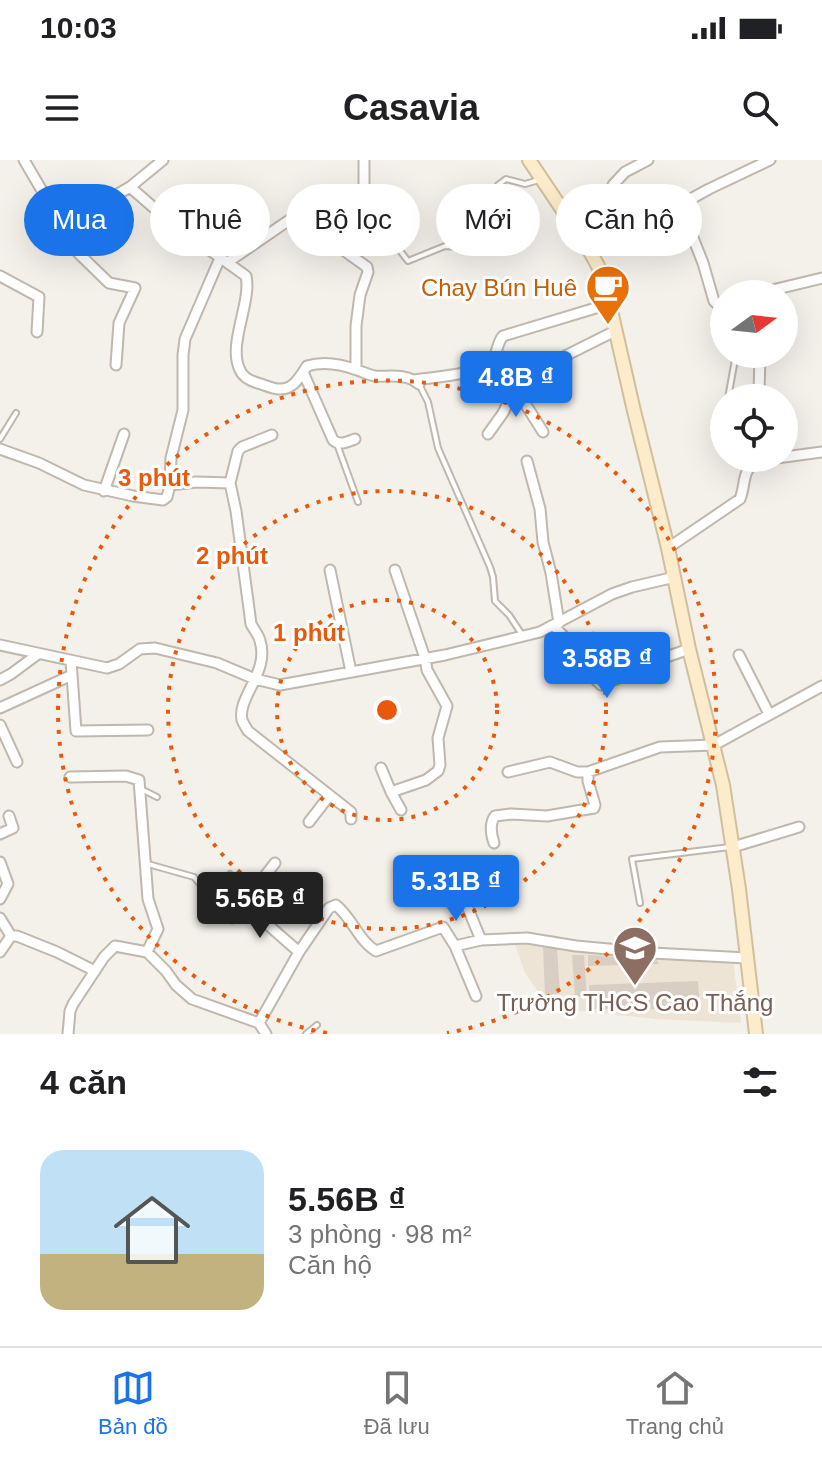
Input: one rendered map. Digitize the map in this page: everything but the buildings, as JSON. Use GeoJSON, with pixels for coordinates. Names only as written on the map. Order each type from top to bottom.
{"type":"FeatureCollection","features":[{"type":"Feature","properties":{"kind":"street"},"geometry":{"type":"LineString","coordinates":[[24,160],[38,184]]}},
{"type":"Feature","properties":{"kind":"street"},"geometry":{"type":"LineString","coordinates":[[134,184],[163,160]]}},
{"type":"Feature","properties":{"kind":"street"},"geometry":{"type":"LineString","coordinates":[[364,160],[364,184]]}},
{"type":"Feature","properties":{"kind":"street"},"geometry":{"type":"LineString","coordinates":[[529,160],[556,201]]}},
{"type":"Feature","properties":{"kind":"street"},"geometry":{"type":"LineString","coordinates":[[614,184],[625,172],[648,160]]}},
{"type":"Feature","properties":{"kind":"street"},"geometry":{"type":"LineString","coordinates":[[702,193],[770,160]]}},
{"type":"Feature","properties":{"kind":"street"},"geometry":{"type":"LineString","coordinates":[[134,190],[169,221],[243,272],[247,280],[237,341],[239,370],[256,383],[282,389],[292,386],[307,366],[324,363],[416,382],[469,371],[493,358],[503,336],[609,304]]}},
{"type":"Feature","properties":{"kind":"street"},"geometry":{"type":"LineString","coordinates":[[0,449],[104,491],[159,500],[167,497],[171,458],[183,410],[185,339],[224,260],[286,221]]}},
{"type":"Feature","properties":{"kind":"street"},"geometry":{"type":"LineString","coordinates":[[81,256],[109,283],[135,288],[119,323],[116,365]]}},
{"type":"Feature","properties":{"kind":"street"},"geometry":{"type":"LineString","coordinates":[[352,256],[367,267],[368,272],[360,295],[356,326],[356,369]]}},
{"type":"Feature","properties":{"kind":"street"},"geometry":{"type":"LineString","coordinates":[[592,256],[603,276],[723,785],[756,1034]]}},
{"type":"Feature","properties":{"kind":"street"},"geometry":{"type":"LineString","coordinates":[[700,256],[710,287]]}},
{"type":"Feature","properties":{"kind":"street"},"geometry":{"type":"LineString","coordinates":[[0,276],[39,297],[37,332]]}},
{"type":"Feature","properties":{"kind":"street"},"geometry":{"type":"LineString","coordinates":[[798,284],[822,278]]}},
{"type":"Feature","properties":{"kind":"street"},"geometry":{"type":"LineString","coordinates":[[488,434],[517,386],[537,370],[615,331]]}},
{"type":"Feature","properties":{"kind":"street"},"geometry":{"type":"LineString","coordinates":[[493,358],[517,386],[543,432]]}},
{"type":"Feature","properties":{"kind":"street"},"geometry":{"type":"LineString","coordinates":[[303,372],[333,440],[342,443],[355,439]]}},
{"type":"Feature","properties":{"kind":"street"},"geometry":{"type":"LineString","coordinates":[[104,491],[124,434]]}},
{"type":"Feature","properties":{"kind":"street"},"geometry":{"type":"LineString","coordinates":[[272,435],[238,451],[230,483],[251,624],[262,650],[262,666],[242,710],[242,722],[248,731],[351,812],[351,819]]}},
{"type":"Feature","properties":{"kind":"street"},"geometry":{"type":"LineString","coordinates":[[668,548],[740,499],[746,471],[754,463],[822,452]]}},
{"type":"Feature","properties":{"kind":"street"},"geometry":{"type":"LineString","coordinates":[[527,461],[540,509],[557,625],[594,678],[601,685],[689,649]]}},
{"type":"Feature","properties":{"kind":"street"},"geometry":{"type":"LineString","coordinates":[[170,485],[230,483]]}},
{"type":"Feature","properties":{"kind":"street"},"geometry":{"type":"LineString","coordinates":[[330,570],[351,672]]}},
{"type":"Feature","properties":{"kind":"street"},"geometry":{"type":"LineString","coordinates":[[391,792],[438,771],[438,738],[447,706],[427,670],[395,570]]}},
{"type":"Feature","properties":{"kind":"street"},"geometry":{"type":"LineString","coordinates":[[0,645],[107,668],[119,664],[140,649],[155,648],[217,663],[255,679],[280,685],[425,658],[540,632],[612,594],[675,577]]}},
{"type":"Feature","properties":{"kind":"street"},"geometry":{"type":"LineString","coordinates":[[0,680],[38,654]]}},
{"type":"Feature","properties":{"kind":"street"},"geometry":{"type":"LineString","coordinates":[[739,655],[769,714]]}},
{"type":"Feature","properties":{"kind":"street"},"geometry":{"type":"LineString","coordinates":[[71,661],[76,731],[148,730]]}},
{"type":"Feature","properties":{"kind":"street"},"geometry":{"type":"LineString","coordinates":[[0,708],[72,675]]}},
{"type":"Feature","properties":{"kind":"street"},"geometry":{"type":"LineString","coordinates":[[508,772],[550,762],[577,772],[588,772],[660,747],[714,745],[822,686]]}},
{"type":"Feature","properties":{"kind":"street"},"geometry":{"type":"LineString","coordinates":[[0,725],[17,762]]}},
{"type":"Feature","properties":{"kind":"street"},"geometry":{"type":"LineString","coordinates":[[381,768],[401,810]]}},
{"type":"Feature","properties":{"kind":"street"},"geometry":{"type":"LineString","coordinates":[[494,843],[491,821],[495,816],[547,816],[594,808],[588,772]]}},
{"type":"Feature","properties":{"kind":"street"},"geometry":{"type":"LineString","coordinates":[[70,777],[126,776],[139,780],[148,899],[158,929],[147,952]]}},
{"type":"Feature","properties":{"kind":"street"},"geometry":{"type":"LineString","coordinates":[[309,822],[329,796]]}},
{"type":"Feature","properties":{"kind":"street"},"geometry":{"type":"LineString","coordinates":[[0,834],[13,828],[9,816]]}},
{"type":"Feature","properties":{"kind":"street"},"geometry":{"type":"LineString","coordinates":[[733,847],[799,827]]}},
{"type":"Feature","properties":{"kind":"street"},"geometry":{"type":"LineString","coordinates":[[0,862],[8,884],[0,899]]}},
{"type":"Feature","properties":{"kind":"street"},"geometry":{"type":"LineString","coordinates":[[227,915],[243,903],[275,863]]}},
{"type":"Feature","properties":{"kind":"street"},"geometry":{"type":"LineString","coordinates":[[462,894],[481,940]]}},
{"type":"Feature","properties":{"kind":"street"},"geometry":{"type":"LineString","coordinates":[[243,903],[299,952]]}},
{"type":"Feature","properties":{"kind":"street"},"geometry":{"type":"LineString","coordinates":[[259,1023],[299,952],[329,908],[336,905],[376,951],[443,927],[455,946],[476,996]]}},
{"type":"Feature","properties":{"kind":"street"},"geometry":{"type":"LineString","coordinates":[[0,918],[11,936]]}},
{"type":"Feature","properties":{"kind":"street"},"geometry":{"type":"LineString","coordinates":[[11,936],[44,947],[95,971]]}},
{"type":"Feature","properties":{"kind":"street"},"geometry":{"type":"LineString","coordinates":[[0,952],[11,936]]}},
{"type":"Feature","properties":{"kind":"street"},"geometry":{"type":"LineString","coordinates":[[455,946],[481,940],[527,938],[652,953],[747,958]]}},
{"type":"Feature","properties":{"kind":"street"},"geometry":{"type":"LineString","coordinates":[[68,1034],[73,1004],[115,946],[147,952],[192,999],[259,1023],[266,1034]]}},
{"type":"Feature","properties":{"kind":"lane"},"geometry":{"type":"LineString","coordinates":[[404,256],[408,261],[445,246],[458,247],[478,235],[498,185],[506,179],[525,184],[541,179]]}},
{"type":"Feature","properties":{"kind":"lane"},"geometry":{"type":"LineString","coordinates":[[416,382],[423,389],[428,402],[438,448],[490,567],[495,601],[523,636]]}},
{"type":"Feature","properties":{"kind":"lane"},"geometry":{"type":"LineString","coordinates":[[0,439],[16,413]]}},
{"type":"Feature","properties":{"kind":"lane"},"geometry":{"type":"LineString","coordinates":[[337,443],[358,502]]}},
{"type":"Feature","properties":{"kind":"lane"},"geometry":{"type":"LineString","coordinates":[[141,789],[157,797]]}},
{"type":"Feature","properties":{"kind":"lane"},"geometry":{"type":"LineString","coordinates":[[640,903],[632,859],[733,847]]}},
{"type":"Feature","properties":{"kind":"lane"},"geometry":{"type":"LineString","coordinates":[[146,863],[194,877],[227,915]]}},
{"type":"Feature","properties":{"kind":"lane"},"geometry":{"type":"LineString","coordinates":[[212,898],[230,874]]}},
{"type":"Feature","properties":{"kind":"lane"},"geometry":{"type":"LineString","coordinates":[[306,1034],[317,1025]]}},
{"type":"Feature","properties":{"kind":"shaded area","name":"Trường THCS Cao Thắng"},"geometry":{"type":"Polygon","coordinates":[[[514,942],[733,960],[741,1023],[657,1019],[560,1009],[544,1000],[525,973],[514,942]]]}},
{"type":"Feature","properties":{"kind":"place","name":"Chay Bún Huê"},"geometry":{"type":"Point","coordinates":[608,326]}},
{"type":"Feature","properties":{"kind":"place","name":"Trường THCS Cao Thắng"},"geometry":{"type":"Point","coordinates":[635,987]}}]}
